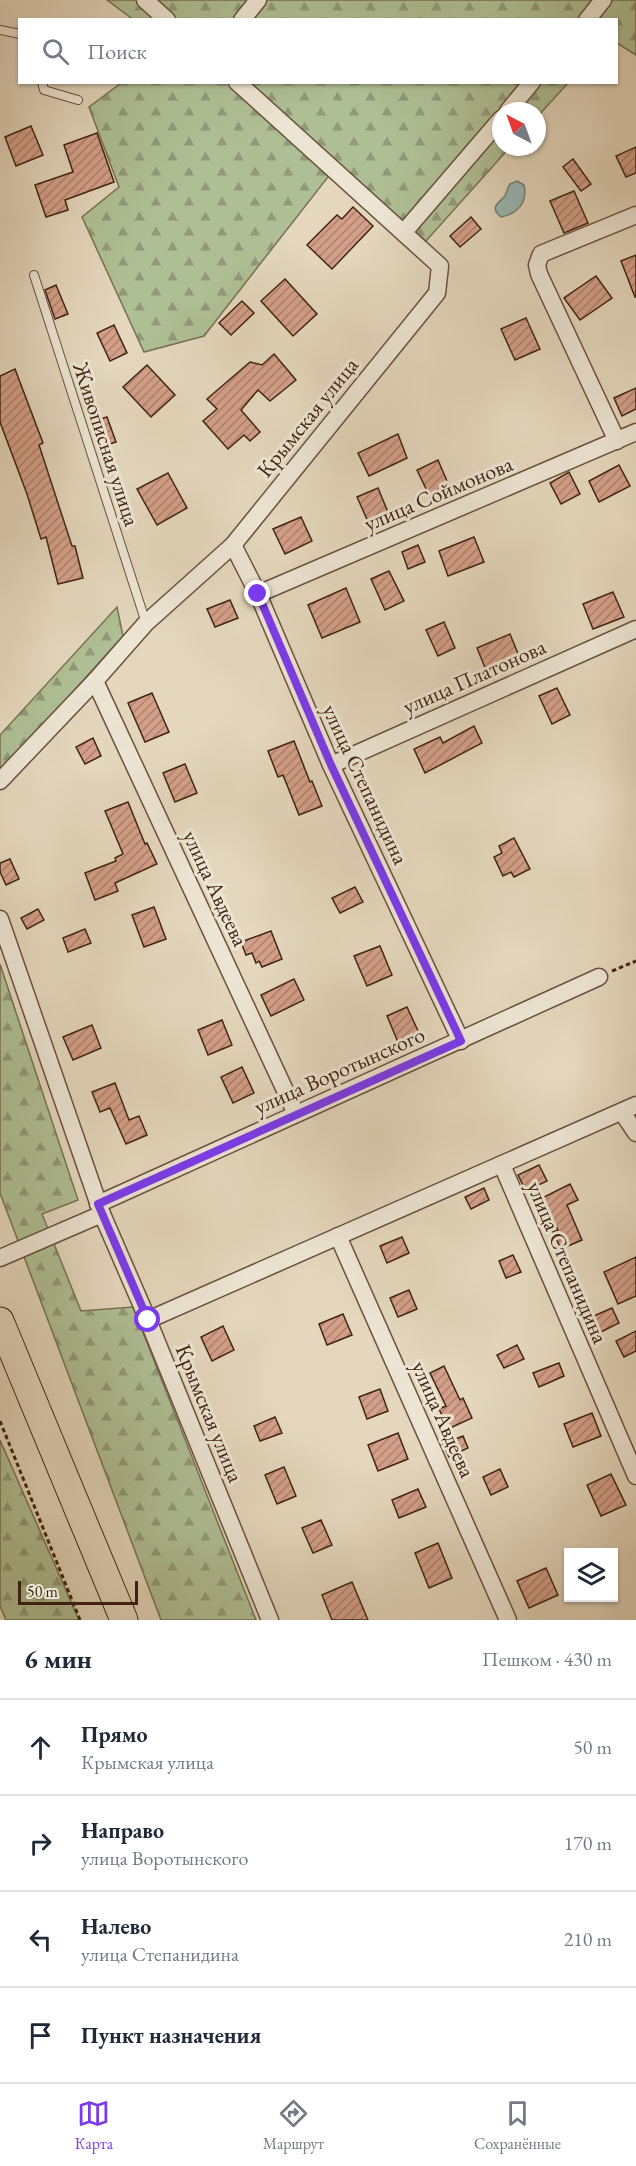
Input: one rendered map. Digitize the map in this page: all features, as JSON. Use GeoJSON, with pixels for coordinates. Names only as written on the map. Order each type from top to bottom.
{"type":"FeatureCollection","features":[{"type":"Feature","properties":{"kind":"main road"},"geometry":{"type":"LineString","coordinates":[[0,1321],[124,1620]]}},
{"type":"Feature","properties":{"kind":"street"},"geometry":{"type":"LineString","coordinates":[[145,0],[165,18]]}},
{"type":"Feature","properties":{"kind":"street"},"geometry":{"type":"LineString","coordinates":[[244,18],[258,0]]}},
{"type":"Feature","properties":{"kind":"street"},"geometry":{"type":"LineString","coordinates":[[589,18],[603,0]]}},
{"type":"Feature","properties":{"kind":"street","name":"Крымская улица"},"geometry":{"type":"LineString","coordinates":[[0,781],[95,681],[146,623],[232,545],[437,293],[440,266],[239,84]]}},
{"type":"Feature","properties":{"kind":"street"},"geometry":{"type":"LineString","coordinates":[[515,102],[530,84]]}},
{"type":"Feature","properties":{"kind":"street"},"geometry":{"type":"LineString","coordinates":[[404,232],[492,129]]}},
{"type":"Feature","properties":{"kind":"street"},"geometry":{"type":"LineString","coordinates":[[616,441],[539,274],[537,265],[541,254],[636,215]]}},
{"type":"Feature","properties":{"kind":"street","name":"улица Соймонова"},"geometry":{"type":"LineString","coordinates":[[258,594],[636,432]]}},
{"type":"Feature","properties":{"kind":"street","name":"улица Степанидина"},"geometry":{"type":"LineString","coordinates":[[232,545],[258,594],[331,765],[461,1041]]}},
{"type":"Feature","properties":{"kind":"street","name":"улица Платонова"},"geometry":{"type":"LineString","coordinates":[[331,765],[636,629]]}},
{"type":"Feature","properties":{"kind":"street","name":"улица Авдеева"},"geometry":{"type":"LineString","coordinates":[[95,681],[296,1114]]}},
{"type":"Feature","properties":{"kind":"street","name":"Крымская улица"},"geometry":{"type":"LineString","coordinates":[[0,919],[100,1209],[148,1320],[270,1620]]}},
{"type":"Feature","properties":{"kind":"street","name":"улица Воротынского"},"geometry":{"type":"LineString","coordinates":[[0,1258],[296,1114],[461,1041],[599,976]]}},
{"type":"Feature","properties":{"kind":"street"},"geometry":{"type":"LineString","coordinates":[[148,1320],[629,1109],[636,1133]]}},
{"type":"Feature","properties":{"kind":"street","name":"улица Степанидина"},"geometry":{"type":"LineString","coordinates":[[502,1165],[636,1476]]}},
{"type":"Feature","properties":{"kind":"street","name":"улица Авдеева"},"geometry":{"type":"LineString","coordinates":[[338,1236],[508,1620]]}},
{"type":"Feature","properties":{"kind":"lane"},"geometry":{"type":"LineString","coordinates":[[0,30],[18,34]]}},
{"type":"Feature","properties":{"kind":"lane"},"geometry":{"type":"LineString","coordinates":[[42,84],[44,90],[78,100]]}},
{"type":"Feature","properties":{"kind":"lane","name":"Живописная улица"},"geometry":{"type":"LineString","coordinates":[[34,275],[146,623]]}},
{"type":"Feature","properties":{"kind":"path"},"geometry":{"type":"LineString","coordinates":[[599,976],[636,962]]}},
{"type":"Feature","properties":{"kind":"path"},"geometry":{"type":"LineString","coordinates":[[0,1421],[80,1620]]}},
{"type":"Feature","properties":{"kind":"green space"},"geometry":{"type":"Polygon","coordinates":[[[107,0],[636,0],[636,55],[618,44],[618,18],[131,18],[107,0]]]}},
{"type":"Feature","properties":{"kind":"green space"},"geometry":{"type":"Polygon","coordinates":[[[120,84],[567,84],[546,107],[546,102],[492,102],[492,156],[502,156],[426,241],[338,164],[204,336],[144,352],[82,217],[119,187],[89,107],[120,84]]]}},
{"type":"Feature","properties":{"kind":"green space"},"geometry":{"type":"Polygon","coordinates":[[[117,607],[123,636],[0,773],[0,735],[117,607]]]}},
{"type":"Feature","properties":{"kind":"green space"},"geometry":{"type":"Polygon","coordinates":[[[0,964],[78,1200],[42,1214],[81,1311],[133,1307],[256,1620],[161,1620],[0,1193],[0,964]]]}},
{"type":"Feature","properties":{"kind":"green space"},"geometry":{"type":"Polygon","coordinates":[[[0,1440],[79,1620],[6,1620],[0,1606],[0,1440]]]}},
{"type":"Feature","properties":{"kind":"water"},"geometry":{"type":"Polygon","coordinates":[[[517,181],[524,185],[523,202],[512,213],[501,217],[495,209],[496,206],[505,196],[510,184],[517,181]]]}},
{"type":"Feature","properties":{"kind":"building"},"geometry":{"type":"Polygon","coordinates":[[[31,126],[43,155],[16,166],[5,137],[31,126]]]}},
{"type":"Feature","properties":{"kind":"building"},"geometry":{"type":"Polygon","coordinates":[[[97,133],[114,182],[65,200],[68,210],[46,217],[35,185],[73,172],[64,145],[97,133]]]}},
{"type":"Feature","properties":{"kind":"building"},"geometry":{"type":"Polygon","coordinates":[[[636,147],[636,173],[626,177],[616,156],[636,147]]]}},
{"type":"Feature","properties":{"kind":"building"},"geometry":{"type":"Polygon","coordinates":[[[573,159],[591,184],[581,191],[563,167],[573,159]]]}},
{"type":"Feature","properties":{"kind":"building"},"geometry":{"type":"Polygon","coordinates":[[[574,191],[588,223],[564,233],[550,201],[574,191]]]}},
{"type":"Feature","properties":{"kind":"building"},"geometry":{"type":"Polygon","coordinates":[[[353,207],[373,226],[332,269],[307,245],[337,215],[342,219],[353,207]]]}},
{"type":"Feature","properties":{"kind":"building"},"geometry":{"type":"Polygon","coordinates":[[[471,217],[481,229],[460,247],[450,236],[471,217]]]}},
{"type":"Feature","properties":{"kind":"building"},"geometry":{"type":"Polygon","coordinates":[[[636,255],[636,297],[635,297],[621,261],[636,255]]]}},
{"type":"Feature","properties":{"kind":"building"},"geometry":{"type":"Polygon","coordinates":[[[596,276],[612,298],[580,320],[564,298],[596,276]]]}},
{"type":"Feature","properties":{"kind":"building"},"geometry":{"type":"Polygon","coordinates":[[[285,279],[317,314],[293,336],[261,301],[285,279]]]}},
{"type":"Feature","properties":{"kind":"building"},"geometry":{"type":"Polygon","coordinates":[[[56,285],[68,314],[55,319],[45,290],[56,285]]]}},
{"type":"Feature","properties":{"kind":"building"},"geometry":{"type":"Polygon","coordinates":[[[242,301],[254,313],[231,335],[219,323],[242,301]]]}},
{"type":"Feature","properties":{"kind":"building"},"geometry":{"type":"Polygon","coordinates":[[[526,318],[540,349],[515,360],[501,329],[526,318]]]}},
{"type":"Feature","properties":{"kind":"building"},"geometry":{"type":"Polygon","coordinates":[[[114,325],[127,353],[110,361],[97,333],[114,325]]]}},
{"type":"Feature","properties":{"kind":"building"},"geometry":{"type":"Polygon","coordinates":[[[274,354],[296,380],[270,401],[258,390],[241,410],[260,432],[250,441],[244,435],[228,449],[203,421],[217,409],[207,399],[250,362],[262,365],[274,354]]]}},
{"type":"Feature","properties":{"kind":"building"},"geometry":{"type":"Polygon","coordinates":[[[147,365],[175,395],[151,417],[123,387],[147,365]]]}},
{"type":"Feature","properties":{"kind":"building"},"geometry":{"type":"Polygon","coordinates":[[[15,369],[43,443],[39,445],[72,546],[75,546],[83,578],[58,584],[46,537],[41,539],[0,422],[0,376],[15,369]]]}},
{"type":"Feature","properties":{"kind":"building"},"geometry":{"type":"Polygon","coordinates":[[[636,388],[636,409],[622,416],[614,398],[636,388]]]}},
{"type":"Feature","properties":{"kind":"building"},"geometry":{"type":"Polygon","coordinates":[[[107,417],[116,442],[100,447],[91,422],[107,417]]]}},
{"type":"Feature","properties":{"kind":"building"},"geometry":{"type":"Polygon","coordinates":[[[398,434],[407,458],[369,476],[358,453],[398,434]]]}},
{"type":"Feature","properties":{"kind":"building"},"geometry":{"type":"Polygon","coordinates":[[[438,460],[450,488],[430,497],[417,470],[438,460]]]}},
{"type":"Feature","properties":{"kind":"building"},"geometry":{"type":"Polygon","coordinates":[[[619,465],[630,486],[599,502],[589,481],[619,465]]]}},
{"type":"Feature","properties":{"kind":"building"},"geometry":{"type":"Polygon","coordinates":[[[569,472],[580,494],[561,504],[550,483],[569,472]]]}},
{"type":"Feature","properties":{"kind":"building"},"geometry":{"type":"Polygon","coordinates":[[[168,473],[187,508],[157,525],[137,489],[168,473]]]}},
{"type":"Feature","properties":{"kind":"building"},"geometry":{"type":"Polygon","coordinates":[[[378,488],[390,517],[370,526],[357,497],[378,488]]]}},
{"type":"Feature","properties":{"kind":"building"},"geometry":{"type":"Polygon","coordinates":[[[301,517],[312,541],[285,554],[273,529],[301,517]]]}},
{"type":"Feature","properties":{"kind":"building"},"geometry":{"type":"Polygon","coordinates":[[[474,537],[484,562],[448,576],[439,551],[474,537]]]}},
{"type":"Feature","properties":{"kind":"building"},"geometry":{"type":"Polygon","coordinates":[[[418,545],[425,562],[408,569],[402,552],[418,545]]]}},
{"type":"Feature","properties":{"kind":"building"},"geometry":{"type":"Polygon","coordinates":[[[389,571],[404,601],[385,610],[371,579],[389,571]]]}},
{"type":"Feature","properties":{"kind":"building"},"geometry":{"type":"Polygon","coordinates":[[[346,588],[360,622],[322,638],[308,605],[346,588]]]}},
{"type":"Feature","properties":{"kind":"building"},"geometry":{"type":"Polygon","coordinates":[[[613,592],[624,617],[593,629],[583,604],[613,592]]]}},
{"type":"Feature","properties":{"kind":"building"},"geometry":{"type":"Polygon","coordinates":[[[230,600],[238,618],[215,627],[207,609],[230,600]]]}},
{"type":"Feature","properties":{"kind":"building"},"geometry":{"type":"Polygon","coordinates":[[[444,622],[455,648],[438,656],[426,630],[444,622]]]}},
{"type":"Feature","properties":{"kind":"building"},"geometry":{"type":"Polygon","coordinates":[[[510,634],[521,661],[488,675],[477,648],[510,634]]]}},
{"type":"Feature","properties":{"kind":"building"},"geometry":{"type":"Polygon","coordinates":[[[557,688],[570,715],[552,724],[539,696],[557,688]]]}},
{"type":"Feature","properties":{"kind":"building"},"geometry":{"type":"Polygon","coordinates":[[[152,693],[169,732],[145,742],[128,703],[152,693]]]}},
{"type":"Feature","properties":{"kind":"building"},"geometry":{"type":"Polygon","coordinates":[[[474,726],[482,743],[425,773],[414,749],[440,737],[443,743],[474,726]]]}},
{"type":"Feature","properties":{"kind":"building"},"geometry":{"type":"Polygon","coordinates":[[[93,738],[101,756],[85,764],[76,747],[93,738]]]}},
{"type":"Feature","properties":{"kind":"building"},"geometry":{"type":"Polygon","coordinates":[[[294,741],[322,806],[299,815],[283,775],[278,777],[268,751],[294,741]]]}},
{"type":"Feature","properties":{"kind":"building"},"geometry":{"type":"Polygon","coordinates":[[[185,764],[197,793],[175,802],[163,773],[185,764]]]}},
{"type":"Feature","properties":{"kind":"building"},"geometry":{"type":"Polygon","coordinates":[[[128,802],[145,844],[147,843],[157,864],[115,883],[118,891],[95,900],[85,873],[116,861],[115,858],[123,854],[105,811],[128,802]]]}},
{"type":"Feature","properties":{"kind":"building"},"geometry":{"type":"Polygon","coordinates":[[[514,838],[530,869],[514,877],[511,872],[503,876],[494,857],[502,853],[499,846],[514,838]]]}},
{"type":"Feature","properties":{"kind":"building"},"geometry":{"type":"Polygon","coordinates":[[[10,859],[19,879],[6,885],[0,872],[0,863],[10,859]]]}},
{"type":"Feature","properties":{"kind":"building"},"geometry":{"type":"Polygon","coordinates":[[[355,887],[363,902],[340,913],[332,898],[355,887]]]}},
{"type":"Feature","properties":{"kind":"building"},"geometry":{"type":"Polygon","coordinates":[[[154,907],[166,939],[144,947],[132,915],[154,907]]]}},
{"type":"Feature","properties":{"kind":"building"},"geometry":{"type":"Polygon","coordinates":[[[38,909],[44,920],[27,929],[21,918],[38,909]]]}},
{"type":"Feature","properties":{"kind":"building"},"geometry":{"type":"Polygon","coordinates":[[[85,929],[91,943],[68,952],[63,938],[85,929]]]}},
{"type":"Feature","properties":{"kind":"building"},"geometry":{"type":"Polygon","coordinates":[[[271,931],[282,959],[262,967],[259,961],[256,963],[252,953],[246,955],[241,942],[271,931]]]}},
{"type":"Feature","properties":{"kind":"building"},"geometry":{"type":"Polygon","coordinates":[[[380,946],[392,975],[367,986],[354,956],[380,946]]]}},
{"type":"Feature","properties":{"kind":"building"},"geometry":{"type":"Polygon","coordinates":[[[294,979],[304,1000],[271,1016],[261,995],[294,979]]]}},
{"type":"Feature","properties":{"kind":"building"},"geometry":{"type":"Polygon","coordinates":[[[407,1007],[419,1033],[398,1042],[387,1016],[407,1007]]]}},
{"type":"Feature","properties":{"kind":"building"},"geometry":{"type":"Polygon","coordinates":[[[222,1020],[232,1045],[208,1055],[198,1030],[222,1020]]]}},
{"type":"Feature","properties":{"kind":"building"},"geometry":{"type":"Polygon","coordinates":[[[92,1025],[101,1048],[73,1060],[63,1037],[92,1025]]]}},
{"type":"Feature","properties":{"kind":"building"},"geometry":{"type":"Polygon","coordinates":[[[242,1067],[254,1093],[233,1103],[221,1077],[242,1067]]]}},
{"type":"Feature","properties":{"kind":"building"},"geometry":{"type":"Polygon","coordinates":[[[115,1083],[129,1120],[139,1116],[147,1135],[126,1144],[110,1108],[100,1112],[92,1092],[115,1083]]]}},
{"type":"Feature","properties":{"kind":"building"},"geometry":{"type":"Polygon","coordinates":[[[539,1165],[547,1181],[526,1191],[518,1175],[539,1165]]]}},
{"type":"Feature","properties":{"kind":"building"},"geometry":{"type":"Polygon","coordinates":[[[570,1184],[578,1200],[567,1205],[582,1240],[561,1249],[553,1232],[558,1230],[542,1198],[570,1184]]]}},
{"type":"Feature","properties":{"kind":"building"},"geometry":{"type":"Polygon","coordinates":[[[484,1188],[489,1200],[471,1209],[465,1197],[484,1188]]]}},
{"type":"Feature","properties":{"kind":"building"},"geometry":{"type":"Polygon","coordinates":[[[402,1237],[409,1253],[387,1263],[380,1246],[402,1237]]]}},
{"type":"Feature","properties":{"kind":"building"},"geometry":{"type":"Polygon","coordinates":[[[513,1255],[521,1272],[506,1278],[499,1261],[513,1255]]]}},
{"type":"Feature","properties":{"kind":"building"},"geometry":{"type":"Polygon","coordinates":[[[636,1257],[636,1296],[618,1304],[604,1272],[636,1257]]]}},
{"type":"Feature","properties":{"kind":"building"},"geometry":{"type":"Polygon","coordinates":[[[409,1290],[417,1309],[398,1317],[390,1298],[409,1290]]]}},
{"type":"Feature","properties":{"kind":"building"},"geometry":{"type":"Polygon","coordinates":[[[612,1308],[619,1323],[597,1334],[589,1318],[612,1308]]]}},
{"type":"Feature","properties":{"kind":"building"},"geometry":{"type":"Polygon","coordinates":[[[343,1314],[352,1335],[327,1345],[319,1324],[343,1314]]]}},
{"type":"Feature","properties":{"kind":"building"},"geometry":{"type":"Polygon","coordinates":[[[223,1326],[234,1350],[212,1361],[201,1337],[223,1326]]]}},
{"type":"Feature","properties":{"kind":"building"},"geometry":{"type":"Polygon","coordinates":[[[636,1331],[636,1351],[624,1357],[616,1341],[636,1331]]]}},
{"type":"Feature","properties":{"kind":"building"},"geometry":{"type":"Polygon","coordinates":[[[517,1345],[524,1359],[504,1368],[497,1355],[517,1345]]]}},
{"type":"Feature","properties":{"kind":"building"},"geometry":{"type":"Polygon","coordinates":[[[559,1363],[564,1376],[539,1387],[533,1373],[559,1363]]]}},
{"type":"Feature","properties":{"kind":"building"},"geometry":{"type":"Polygon","coordinates":[[[444,1366],[460,1400],[463,1398],[472,1418],[448,1429],[439,1409],[446,1406],[430,1373],[444,1366]]]}},
{"type":"Feature","properties":{"kind":"building"},"geometry":{"type":"Polygon","coordinates":[[[380,1389],[388,1411],[367,1419],[359,1397],[380,1389]]]}},
{"type":"Feature","properties":{"kind":"building"},"geometry":{"type":"Polygon","coordinates":[[[592,1413],[601,1436],[573,1447],[564,1424],[592,1413]]]}},
{"type":"Feature","properties":{"kind":"building"},"geometry":{"type":"Polygon","coordinates":[[[275,1417],[282,1433],[260,1441],[254,1426],[275,1417]]]}},
{"type":"Feature","properties":{"kind":"building"},"geometry":{"type":"Polygon","coordinates":[[[398,1433],[408,1459],[378,1471],[368,1445],[398,1433]]]}},
{"type":"Feature","properties":{"kind":"building"},"geometry":{"type":"Polygon","coordinates":[[[463,1436],[468,1448],[449,1457],[443,1444],[463,1436]]]}},
{"type":"Feature","properties":{"kind":"building"},"geometry":{"type":"Polygon","coordinates":[[[284,1467],[296,1496],[277,1504],[265,1475],[284,1467]]]}},
{"type":"Feature","properties":{"kind":"building"},"geometry":{"type":"Polygon","coordinates":[[[500,1469],[508,1487],[491,1495],[483,1477],[500,1469]]]}},
{"type":"Feature","properties":{"kind":"building"},"geometry":{"type":"Polygon","coordinates":[[[611,1474],[626,1505],[601,1516],[587,1485],[611,1474]]]}},
{"type":"Feature","properties":{"kind":"building"},"geometry":{"type":"Polygon","coordinates":[[[418,1489],[426,1507],[399,1518],[392,1500],[418,1489]]]}},
{"type":"Feature","properties":{"kind":"building"},"geometry":{"type":"Polygon","coordinates":[[[321,1520],[332,1545],[313,1553],[302,1528],[321,1520]]]}},
{"type":"Feature","properties":{"kind":"building"},"geometry":{"type":"Polygon","coordinates":[[[438,1543],[452,1578],[429,1588],[415,1553],[438,1543]]]}},
{"type":"Feature","properties":{"kind":"building"},"geometry":{"type":"Polygon","coordinates":[[[546,1568],[558,1595],[529,1608],[517,1581],[546,1568]]]}},
{"type":"Feature","properties":{"kind":"building"},"geometry":{"type":"Polygon","coordinates":[[[352,1582],[368,1620],[332,1620],[322,1595],[352,1582]]]}},
{"type":"Feature","properties":{"kind":"route"},"geometry":{"type":"LineString","coordinates":[[148,1320],[98,1204],[461,1041],[331,765],[258,594]]}}]}
